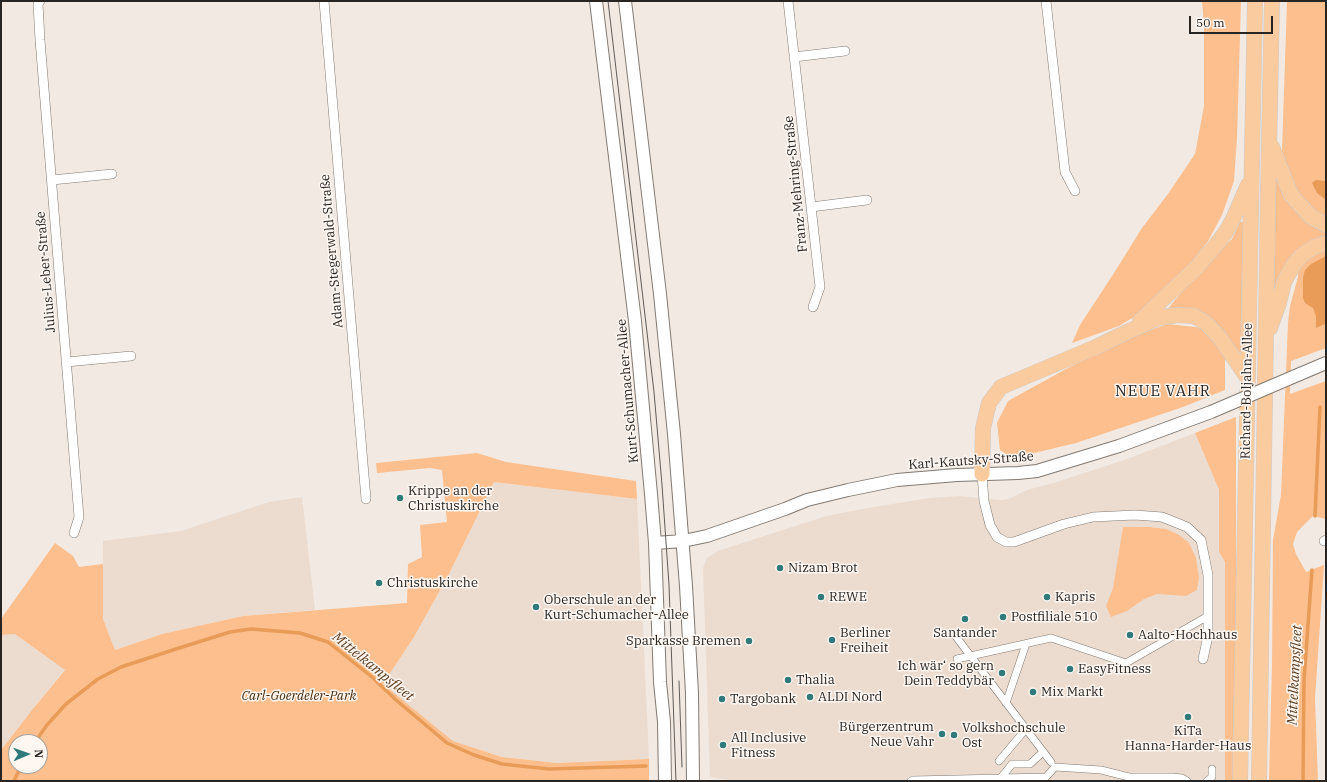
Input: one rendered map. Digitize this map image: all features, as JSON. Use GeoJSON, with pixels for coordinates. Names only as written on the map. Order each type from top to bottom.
{"type":"FeatureCollection","features":[{"type":"Feature","properties":{"kind":"main road","name":"Richard-Boljahn-Allee"},"geometry":{"type":"LineString","coordinates":[[1240,781],[1255,1]]}},
{"type":"Feature","properties":{"kind":"main road","name":"Richard-Boljahn-Allee"},"geometry":{"type":"LineString","coordinates":[[1259,781],[1272,1]]}},
{"type":"Feature","properties":{"kind":"main road"},"geometry":{"type":"LineString","coordinates":[[1269,139],[1291,195],[1311,217],[1326,225]]}},
{"type":"Feature","properties":{"kind":"main road"},"geometry":{"type":"LineString","coordinates":[[1127,332],[1151,312],[1196,268],[1226,232],[1251,178]]}},
{"type":"Feature","properties":{"kind":"main road"},"geometry":{"type":"LineString","coordinates":[[1266,338],[1279,303],[1284,282],[1291,270],[1301,256],[1314,247],[1326,242]]}},
{"type":"Feature","properties":{"kind":"main road"},"geometry":{"type":"LineString","coordinates":[[982,474],[982,428],[989,403],[1001,387],[1096,348],[1158,318],[1177,315],[1194,316],[1206,323],[1220,338],[1247,377]]}},
{"type":"Feature","properties":{"kind":"street","name":"Julius-Leber-Straße"},"geometry":{"type":"LineString","coordinates":[[40,1],[38,4],[40,40],[79,517],[74,533]]}},
{"type":"Feature","properties":{"kind":"street","name":"Adam-Stegerwald-Straße"},"geometry":{"type":"LineString","coordinates":[[324,1],[366,499]]}},
{"type":"Feature","properties":{"kind":"street","name":"Kurt-Schumacher-Allee"},"geometry":{"type":"LineString","coordinates":[[596,1],[635,321],[655,543],[660,682],[664,722],[665,781]]}},
{"type":"Feature","properties":{"kind":"street"},"geometry":{"type":"LineString","coordinates":[[625,1],[660,294],[674,434],[683,541],[692,693],[693,781]]}},
{"type":"Feature","properties":{"kind":"street","name":"Franz-Mehring-Straße"},"geometry":{"type":"LineString","coordinates":[[788,1],[820,287],[814,307]]}},
{"type":"Feature","properties":{"kind":"street"},"geometry":{"type":"LineString","coordinates":[[1046,1],[1065,172],[1075,191]]}},
{"type":"Feature","properties":{"kind":"street"},"geometry":{"type":"LineString","coordinates":[[794,57],[845,51]]}},
{"type":"Feature","properties":{"kind":"street"},"geometry":{"type":"LineString","coordinates":[[52,180],[112,174]]}},
{"type":"Feature","properties":{"kind":"street"},"geometry":{"type":"LineString","coordinates":[[811,207],[867,200]]}},
{"type":"Feature","properties":{"kind":"street"},"geometry":{"type":"LineString","coordinates":[[66,362],[131,356]]}},
{"type":"Feature","properties":{"kind":"street","name":"Karl-Kautsky-Straße"},"geometry":{"type":"LineString","coordinates":[[655,543],[683,541],[707,536],[807,500],[848,490],[911,478],[1037,471],[1119,446],[1211,412],[1326,363]]}},
{"type":"Feature","properties":{"kind":"street"},"geometry":{"type":"LineString","coordinates":[[982,474],[984,502],[990,525],[997,537],[1006,542],[1014,542],[1064,524],[1093,517],[1120,515],[1162,517],[1187,526],[1201,540],[1208,575],[1208,636],[1203,659]]}},
{"type":"Feature","properties":{"kind":"street"},"geometry":{"type":"LineString","coordinates":[[957,659],[1051,638],[1126,663],[1208,616]]}},
{"type":"Feature","properties":{"kind":"street"},"geometry":{"type":"LineString","coordinates":[[954,634],[1051,762]]}},
{"type":"Feature","properties":{"kind":"street"},"geometry":{"type":"LineString","coordinates":[[1006,703],[1026,644]]}},
{"type":"Feature","properties":{"kind":"street"},"geometry":{"type":"LineString","coordinates":[[999,761],[1026,729]]}},
{"type":"Feature","properties":{"kind":"street"},"geometry":{"type":"LineString","coordinates":[[1000,779],[1012,764],[1030,764],[1043,752]]}},
{"type":"Feature","properties":{"kind":"street"},"geometry":{"type":"LineString","coordinates":[[911,781],[1046,777],[1055,767],[1101,770],[1129,778],[1172,776],[1182,778],[1187,781]]}},
{"type":"Feature","properties":{"kind":"street"},"geometry":{"type":"LineString","coordinates":[[1207,781],[1212,777],[1212,769]]}},
{"type":"Feature","properties":{"kind":"shaded area"},"geometry":{"type":"Polygon","coordinates":[[[1316,180],[1326,181],[1326,200],[1317,193],[1312,183],[1316,180]]]}},
{"type":"Feature","properties":{"kind":"shaded area"},"geometry":{"type":"Polygon","coordinates":[[[1326,256],[1326,320],[1325,324],[1316,328],[1316,316],[1313,308],[1305,303],[1303,298],[1303,277],[1305,270],[1311,264],[1326,256]]]}},
{"type":"Feature","properties":{"kind":"shaded area"},"geometry":{"type":"Polygon","coordinates":[[[1195,433],[1219,490],[1219,552],[1225,562],[1225,781],[734,781],[710,777],[703,568],[707,558],[718,551],[795,526],[827,516],[862,509],[929,498],[960,496],[1001,500],[1008,499],[1027,490],[1057,482],[1130,458],[1195,433]]]}},
{"type":"Feature","properties":{"kind":"shaded area","name":"Oberschule an der Kurt-Schumacher-Allee"},"geometry":{"type":"Polygon","coordinates":[[[494,482],[637,499],[649,759],[557,763],[502,757],[453,741],[383,684],[414,637],[448,576],[494,482]]]}},
{"type":"Feature","properties":{"kind":"shaded area"},"geometry":{"type":"Polygon","coordinates":[[[302,497],[315,610],[243,616],[162,634],[115,650],[103,619],[103,541],[181,531],[269,502],[302,497]]]}},
{"type":"Feature","properties":{"kind":"shaded area"},"geometry":{"type":"Polygon","coordinates":[[[15,634],[65,669],[13,734],[8,734],[8,741],[1,750],[1,635],[15,634]]]}},
{"type":"Feature","properties":{"kind":"green space"},"geometry":{"type":"Polygon","coordinates":[[[1202,1],[1241,1],[1237,138],[1234,181],[1222,215],[1208,241],[1175,283],[1142,312],[1119,326],[1072,343],[1080,325],[1142,228],[1168,194],[1195,154],[1204,106],[1204,27],[1202,1]]]}},
{"type":"Feature","properties":{"kind":"green space"},"geometry":{"type":"Polygon","coordinates":[[[1287,1],[1326,1],[1326,218],[1303,205],[1285,170],[1282,151],[1287,1]]]}},
{"type":"Feature","properties":{"kind":"green space"},"geometry":{"type":"Polygon","coordinates":[[[1275,177],[1278,178],[1326,229],[1326,239],[1275,288],[1272,287],[1275,177]]]}},
{"type":"Feature","properties":{"kind":"green space"},"geometry":{"type":"Polygon","coordinates":[[[1240,222],[1243,222],[1242,353],[1237,351],[1223,333],[1167,310],[1200,269],[1232,239],[1240,222]]]}},
{"type":"Feature","properties":{"kind":"green space"},"geometry":{"type":"Polygon","coordinates":[[[1326,248],[1326,348],[1291,361],[1290,394],[1326,381],[1326,519],[1313,516],[1297,532],[1293,544],[1296,554],[1306,572],[1324,565],[1315,699],[1318,781],[1269,781],[1273,540],[1281,495],[1288,323],[1290,306],[1298,277],[1298,266],[1326,248]]]}},
{"type":"Feature","properties":{"kind":"green space"},"geometry":{"type":"Polygon","coordinates":[[[1168,324],[1204,328],[1225,357],[1225,390],[1183,407],[1076,443],[1022,456],[1006,454],[1000,450],[997,423],[1008,401],[1066,369],[1132,336],[1168,324]]]}},
{"type":"Feature","properties":{"kind":"green space"},"geometry":{"type":"Polygon","coordinates":[[[1236,417],[1236,633],[1233,781],[1225,781],[1225,562],[1219,552],[1219,490],[1195,433],[1236,417]]]}},
{"type":"Feature","properties":{"kind":"green space","name":"Carl-Goerdeler-Park"},"geometry":{"type":"Polygon","coordinates":[[[477,453],[506,462],[636,481],[637,499],[494,482],[448,576],[414,637],[383,684],[453,741],[502,757],[557,763],[649,759],[649,781],[1,781],[1,750],[8,741],[8,774],[48,774],[48,734],[13,734],[65,670],[15,634],[1,635],[1,619],[55,543],[73,556],[79,567],[103,564],[103,619],[115,650],[162,634],[243,616],[407,603],[408,564],[422,557],[420,525],[447,522],[442,470],[430,468],[377,473],[376,463],[477,453]]]}},
{"type":"Feature","properties":{"kind":"green space"},"geometry":{"type":"Polygon","coordinates":[[[1123,527],[1149,527],[1166,529],[1179,535],[1189,543],[1196,558],[1199,578],[1197,590],[1186,596],[1157,594],[1144,599],[1127,611],[1111,617],[1106,606],[1113,588],[1123,527]]]}},
{"type":"Feature","properties":{"kind":"waterway","name":"Mittelkampsfleet"},"geometry":{"type":"LineString","coordinates":[[1315,516],[1320,407]]}},
{"type":"Feature","properties":{"kind":"waterway","name":"Mittelkampsfleet"},"geometry":{"type":"LineString","coordinates":[[1303,781],[1304,680],[1312,570]]}},
{"type":"Feature","properties":{"kind":"waterway","name":"Mittelkampsfleet"},"geometry":{"type":"LineString","coordinates":[[41,734],[66,704],[98,679],[121,667],[230,632],[251,629],[300,633],[328,642],[372,677],[396,700],[447,743],[474,755],[502,764],[549,769],[646,766]]}},
{"type":"Feature","properties":{"kind":"waterway","name":"Mittelkampsfleet"},"geometry":{"type":"LineString","coordinates":[[14,781],[17,774]]}},
{"type":"Feature","properties":{"kind":"tram line"},"geometry":{"type":"LineString","coordinates":[[608,1],[654,392],[669,585],[676,781]]}},
{"type":"Feature","properties":{"kind":"tram line"},"geometry":{"type":"LineString","coordinates":[[679,681],[682,767]]}},
{"type":"Feature","properties":{"kind":"place","name":"Krippe an der Christuskirche"},"geometry":{"type":"Point","coordinates":[400,498]}},
{"type":"Feature","properties":{"kind":"place","name":"Nizam Brot"},"geometry":{"type":"Point","coordinates":[780,568]}},
{"type":"Feature","properties":{"kind":"place","name":"Christuskirche"},"geometry":{"type":"Point","coordinates":[379,583]}},
{"type":"Feature","properties":{"kind":"place","name":"REWE"},"geometry":{"type":"Point","coordinates":[821,597]}},
{"type":"Feature","properties":{"kind":"place","name":"Kapris"},"geometry":{"type":"Point","coordinates":[1047,597]}},
{"type":"Feature","properties":{"kind":"place","name":"Oberschule an der Kurt-Schumacher-Allee"},"geometry":{"type":"Point","coordinates":[536,607]}},
{"type":"Feature","properties":{"kind":"place","name":"Postfiliale 510"},"geometry":{"type":"Point","coordinates":[1003,617]}},
{"type":"Feature","properties":{"kind":"place","name":"Santander"},"geometry":{"type":"Point","coordinates":[965,619]}},
{"type":"Feature","properties":{"kind":"place","name":"Aalto-Hochhaus"},"geometry":{"type":"Point","coordinates":[1130,635]}},
{"type":"Feature","properties":{"kind":"place","name":"Berliner Freiheit"},"geometry":{"type":"Point","coordinates":[832,640]}},
{"type":"Feature","properties":{"kind":"place","name":"Sparkasse Bremen"},"geometry":{"type":"Point","coordinates":[749,641]}},
{"type":"Feature","properties":{"kind":"place","name":"EasyFitness"},"geometry":{"type":"Point","coordinates":[1070,669]}},
{"type":"Feature","properties":{"kind":"place","name":"Ich wär‘ so gern Dein Teddybär"},"geometry":{"type":"Point","coordinates":[1002,673]}},
{"type":"Feature","properties":{"kind":"place","name":"Thalia"},"geometry":{"type":"Point","coordinates":[788,680]}},
{"type":"Feature","properties":{"kind":"place","name":"Mix Markt"},"geometry":{"type":"Point","coordinates":[1033,692]}},
{"type":"Feature","properties":{"kind":"place","name":"ALDI Nord"},"geometry":{"type":"Point","coordinates":[810,697]}},
{"type":"Feature","properties":{"kind":"place","name":"Targobank"},"geometry":{"type":"Point","coordinates":[722,699]}},
{"type":"Feature","properties":{"kind":"place","name":"KiTa Hanna-Harder-Haus"},"geometry":{"type":"Point","coordinates":[1188,717]}},
{"type":"Feature","properties":{"kind":"place","name":"Bürgerzentrum Neue Vahr"},"geometry":{"type":"Point","coordinates":[942,734]}},
{"type":"Feature","properties":{"kind":"place","name":"Volkshochschule Ost"},"geometry":{"type":"Point","coordinates":[954,735]}},
{"type":"Feature","properties":{"kind":"place","name":"All Inclusive Fitness"},"geometry":{"type":"Point","coordinates":[723,745]}},
{"type":"Feature","properties":{"kind":"district","name":"NEUE VAHR"},"geometry":{"type":"Point","coordinates":[1163,392]}}]}
